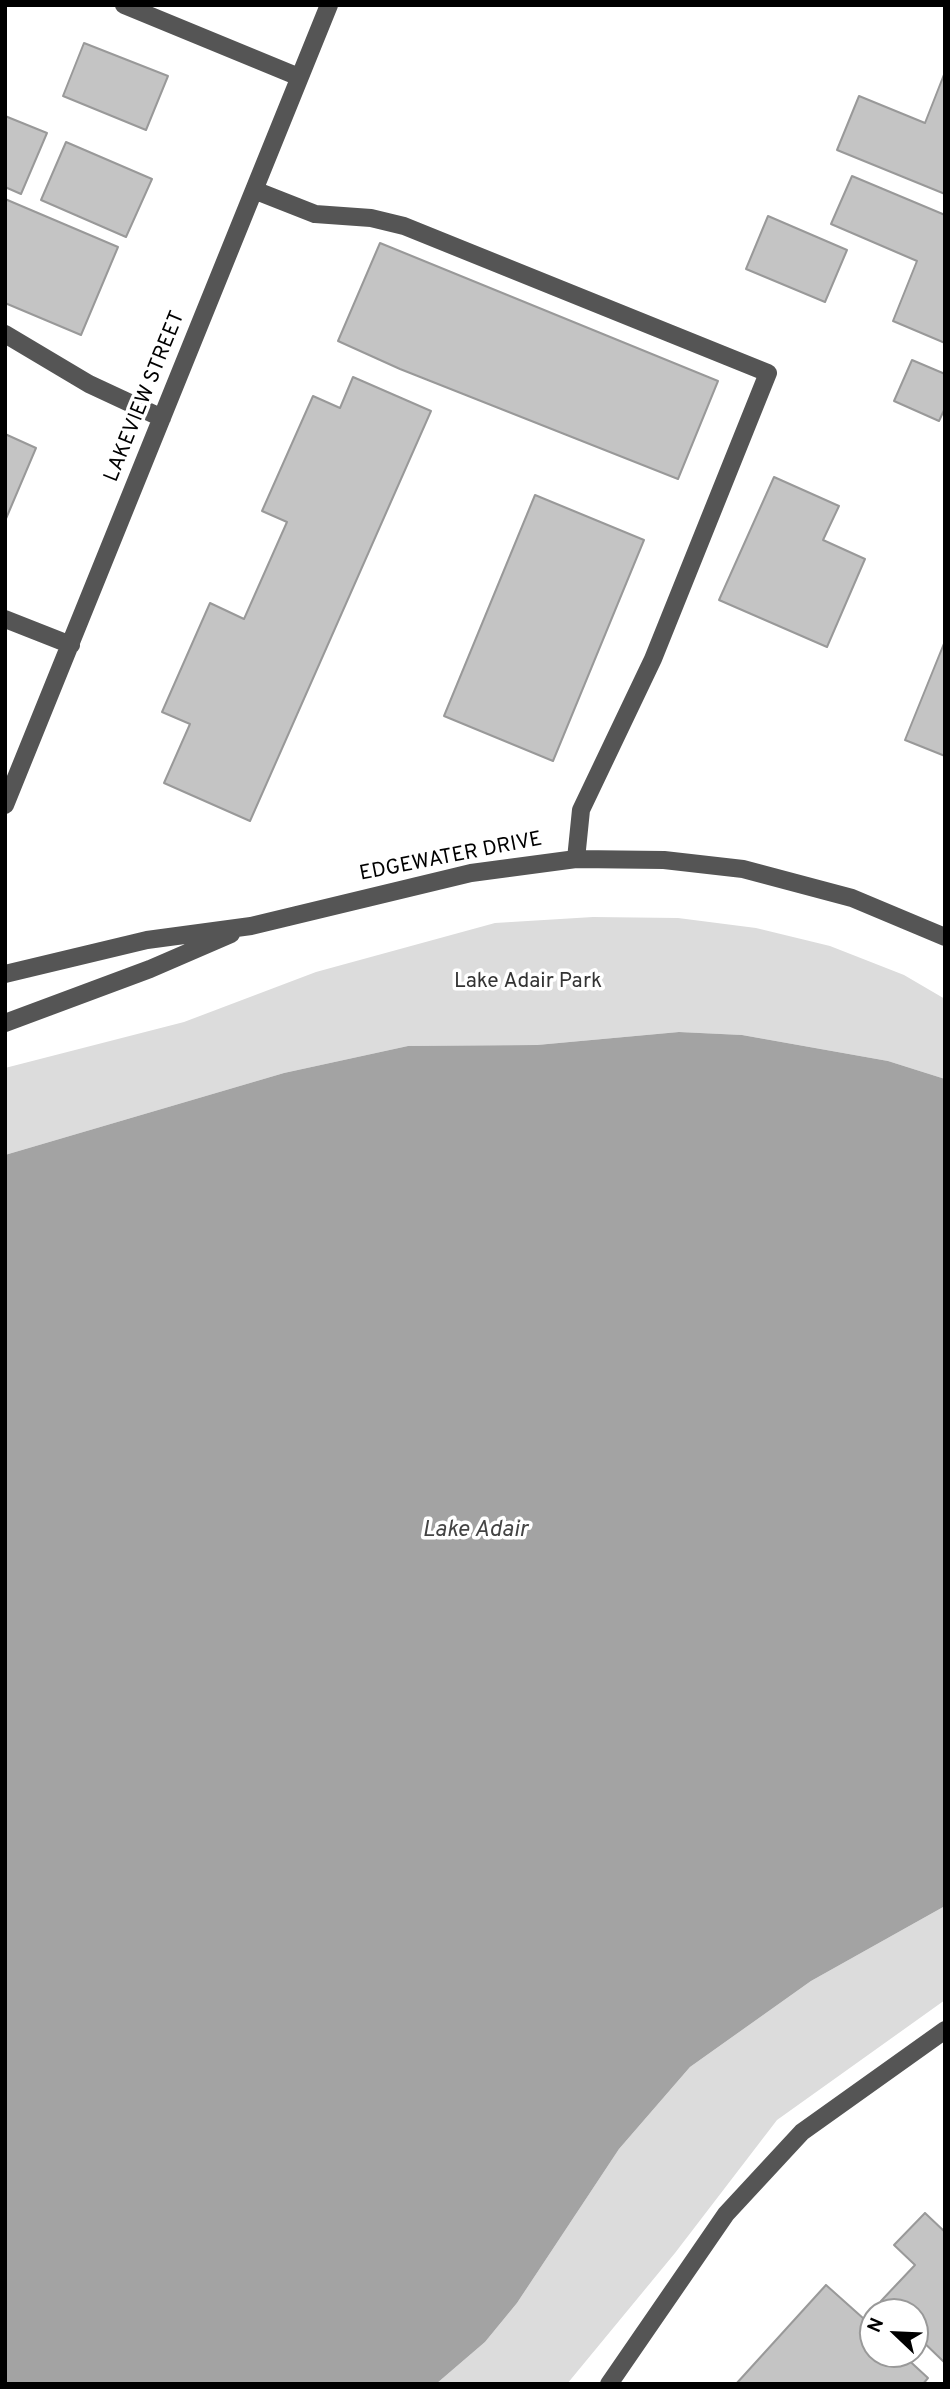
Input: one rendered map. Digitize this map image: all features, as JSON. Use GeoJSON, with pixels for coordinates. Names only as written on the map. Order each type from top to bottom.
{"type":"FeatureCollection","features":[{"type":"Feature","properties":{"kind":"street"},"geometry":{"type":"LineString","coordinates":[[124,5],[299,77]]}},
{"type":"Feature","properties":{"kind":"street","name":"LAKEVIEW STREET"},"geometry":{"type":"LineString","coordinates":[[5,806],[329,5]]}},
{"type":"Feature","properties":{"kind":"street"},"geometry":{"type":"LineString","coordinates":[[254,190],[315,214],[372,218],[404,226],[768,373],[653,659],[581,810],[576,859]]}},
{"type":"Feature","properties":{"kind":"street"},"geometry":{"type":"LineString","coordinates":[[5,334],[89,384],[162,418]]}},
{"type":"Feature","properties":{"kind":"street"},"geometry":{"type":"LineString","coordinates":[[5,619],[71,645]]}},
{"type":"Feature","properties":{"kind":"street","name":"EDGEWATER DRIVE"},"geometry":{"type":"LineString","coordinates":[[5,974],[147,940],[251,926],[471,873],[576,859],[664,860],[743,869],[852,898],[945,937]]}},
{"type":"Feature","properties":{"kind":"street","name":"EDGEWATER DRIVE"},"geometry":{"type":"LineString","coordinates":[[5,1023],[150,969],[251,926]]}},
{"type":"Feature","properties":{"kind":"street"},"geometry":{"type":"LineString","coordinates":[[609,2384],[726,2214],[802,2132],[945,2029]]}},
{"type":"Feature","properties":{"kind":"green space","name":"Lake Adair Park"},"geometry":{"type":"Polygon","coordinates":[[[593,917],[678,918],[756,928],[830,946],[904,975],[945,999],[945,1079],[888,1061],[742,1035],[679,1032],[537,1045],[408,1046],[284,1073],[5,1155],[5,1068],[184,1022],[316,972],[495,923],[593,917]]]}},
{"type":"Feature","properties":{"kind":"green space"},"geometry":{"type":"Polygon","coordinates":[[[945,1906],[945,2000],[777,2120],[675,2253],[567,2384],[436,2384],[485,2342],[517,2303],[619,2149],[690,2067],[811,1981],[945,1906]]]}},
{"type":"Feature","properties":{"kind":"water","name":"Lake Adair"},"geometry":{"type":"Polygon","coordinates":[[[679,1032],[742,1035],[888,1061],[945,1079],[945,1906],[811,1981],[690,2067],[619,2149],[517,2303],[485,2342],[436,2384],[5,2384],[5,1155],[284,1073],[408,1046],[537,1045],[679,1032]]]}},
{"type":"Feature","properties":{"kind":"building"},"geometry":{"type":"Polygon","coordinates":[[[84,43],[168,76],[146,130],[63,96],[84,43]]]}},
{"type":"Feature","properties":{"kind":"building"},"geometry":{"type":"Polygon","coordinates":[[[945,72],[945,194],[837,150],[859,96],[925,123],[945,72]]]}},
{"type":"Feature","properties":{"kind":"building"},"geometry":{"type":"Polygon","coordinates":[[[5,116],[47,133],[21,194],[5,187],[5,116]]]}},
{"type":"Feature","properties":{"kind":"building"},"geometry":{"type":"Polygon","coordinates":[[[66,142],[152,179],[126,237],[41,200],[66,142]]]}},
{"type":"Feature","properties":{"kind":"building"},"geometry":{"type":"Polygon","coordinates":[[[852,176],[945,215],[945,343],[893,321],[917,261],[831,224],[852,176]]]}},
{"type":"Feature","properties":{"kind":"building"},"geometry":{"type":"Polygon","coordinates":[[[5,199],[118,247],[81,335],[5,303],[5,199]]]}},
{"type":"Feature","properties":{"kind":"building"},"geometry":{"type":"Polygon","coordinates":[[[768,216],[847,250],[825,302],[746,269],[768,216]]]}},
{"type":"Feature","properties":{"kind":"building"},"geometry":{"type":"Polygon","coordinates":[[[380,243],[718,381],[678,479],[400,369],[338,341],[380,243]]]}},
{"type":"Feature","properties":{"kind":"building"},"geometry":{"type":"Polygon","coordinates":[[[912,360],[945,374],[945,408],[939,421],[894,401],[912,360]]]}},
{"type":"Feature","properties":{"kind":"building"},"geometry":{"type":"Polygon","coordinates":[[[353,377],[431,411],[250,821],[164,783],[190,724],[162,712],[210,603],[244,619],[287,522],[262,511],[313,396],[340,408],[353,377]]]}},
{"type":"Feature","properties":{"kind":"building"},"geometry":{"type":"Polygon","coordinates":[[[5,434],[36,448],[5,521],[5,434]]]}},
{"type":"Feature","properties":{"kind":"building"},"geometry":{"type":"Polygon","coordinates":[[[774,477],[839,506],[823,540],[865,559],[827,647],[719,600],[774,477]]]}},
{"type":"Feature","properties":{"kind":"building"},"geometry":{"type":"Polygon","coordinates":[[[535,495],[644,540],[553,761],[444,716],[535,495]]]}},
{"type":"Feature","properties":{"kind":"building"},"geometry":{"type":"Polygon","coordinates":[[[945,641],[945,756],[905,740],[945,641]]]}},
{"type":"Feature","properties":{"kind":"building"},"geometry":{"type":"Polygon","coordinates":[[[925,2213],[945,2232],[945,2363],[929,2348],[929,2298],[884,2298],[915,2265],[894,2245],[925,2213]]]}},
{"type":"Feature","properties":{"kind":"building"},"geometry":{"type":"Polygon","coordinates":[[[826,2285],[859,2314],[859,2368],[917,2368],[928,2378],[923,2384],[736,2384],[826,2285]]]}}]}
